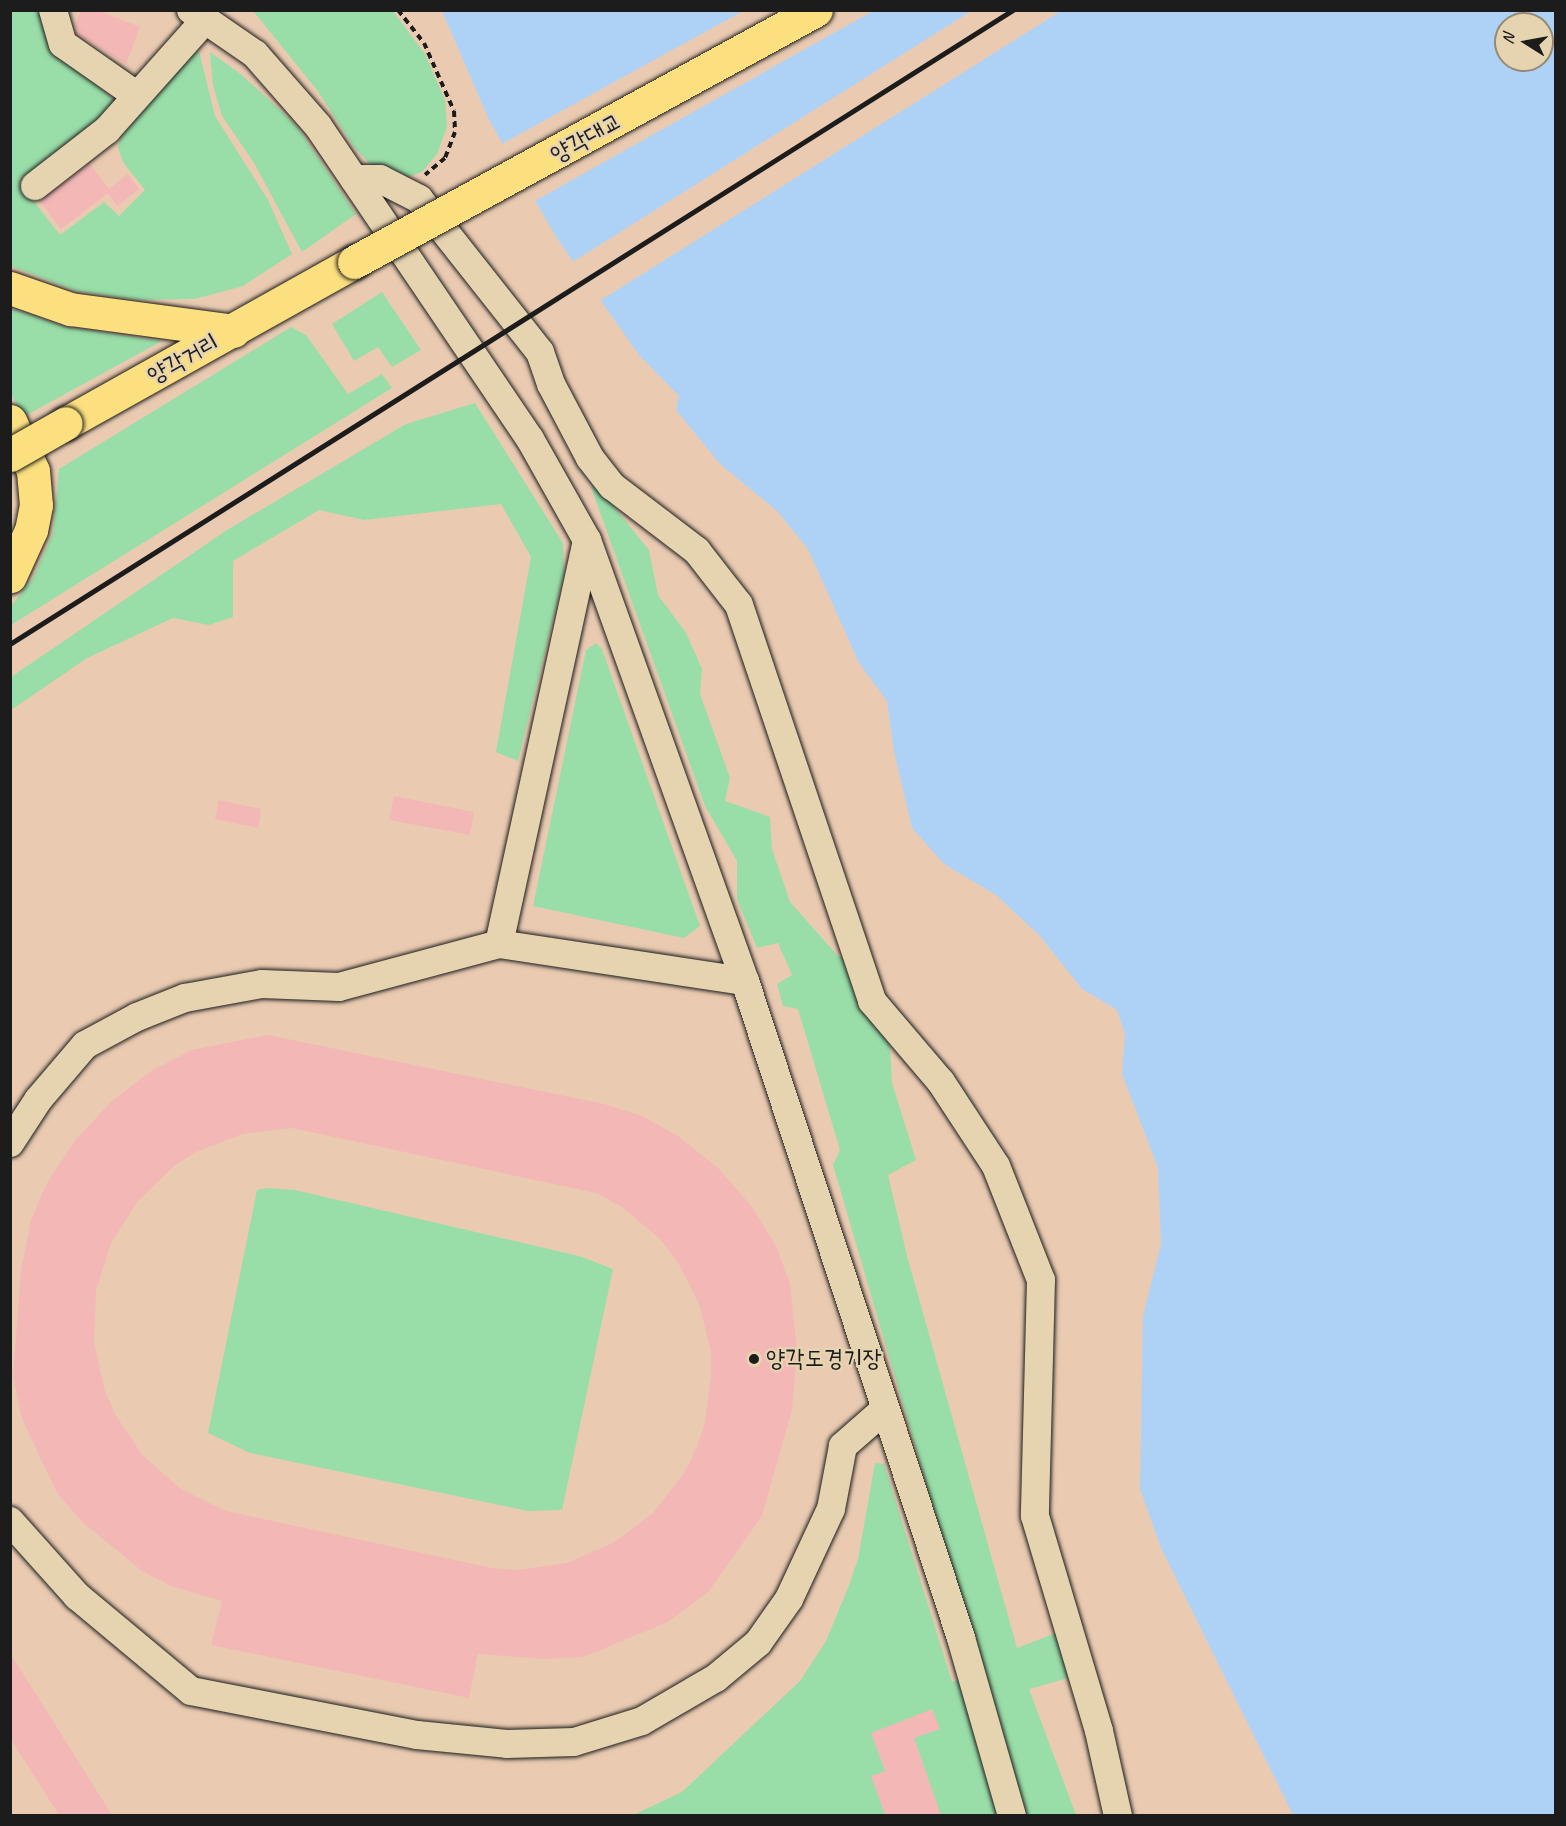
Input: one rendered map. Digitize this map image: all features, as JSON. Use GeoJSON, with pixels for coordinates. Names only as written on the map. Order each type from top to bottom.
{"type":"FeatureCollection","features":[{"type":"Feature","properties":{"kind":"main road","name":"양각대교"},"geometry":{"type":"LineString","coordinates":[[354,262],[816,10]]}},
{"type":"Feature","properties":{"kind":"main road","name":"양각거리"},"geometry":{"type":"LineString","coordinates":[[10,454],[354,262]]}},
{"type":"Feature","properties":{"kind":"main road"},"geometry":{"type":"LineString","coordinates":[[10,288],[70,309],[162,324],[234,331]]}},
{"type":"Feature","properties":{"kind":"main road"},"geometry":{"type":"LineString","coordinates":[[10,421],[33,471],[36,505],[32,530],[10,576]]}},
{"type":"Feature","properties":{"kind":"street"},"geometry":{"type":"LineString","coordinates":[[53,10],[63,44],[136,95]]}},
{"type":"Feature","properties":{"kind":"street"},"geometry":{"type":"LineString","coordinates":[[35,186],[106,130],[199,15],[255,54],[318,126],[530,439],[587,540],[745,981],[883,1411],[961,1638],[1011,1815]]}},
{"type":"Feature","properties":{"kind":"street"},"geometry":{"type":"LineString","coordinates":[[354,179],[380,179],[400,187],[419,199],[540,352],[551,384],[590,458],[612,486],[697,551],[739,605],[872,1001],[941,1082],[996,1166],[1041,1280],[1035,1516],[1100,1731],[1118,1815]]}},
{"type":"Feature","properties":{"kind":"street"},"geometry":{"type":"LineString","coordinates":[[499,944],[587,540]]}},
{"type":"Feature","properties":{"kind":"street"},"geometry":{"type":"LineString","coordinates":[[10,1143],[38,1100],[86,1046],[137,1017],[185,998],[262,984],[339,987],[499,944],[745,981]]}},
{"type":"Feature","properties":{"kind":"street"},"geometry":{"type":"LineString","coordinates":[[10,1521],[77,1596],[191,1691],[417,1735],[507,1744],[574,1742],[642,1721],[716,1678],[758,1643],[789,1599],[831,1509],[843,1446],[883,1411]]}},
{"type":"Feature","properties":{"kind":"path"},"geometry":{"type":"LineString","coordinates":[[398,10],[424,43],[454,111],[454,132],[445,158],[422,178],[400,187]]}},
{"type":"Feature","properties":{"kind":"green space"},"geometry":{"type":"Polygon","coordinates":[[[10,11],[43,11],[62,54],[120,105],[32,199],[60,235],[104,202],[119,216],[145,190],[123,162],[118,147],[122,135],[191,54],[199,51],[215,116],[268,200],[292,254],[243,286],[195,299],[138,300],[76,291],[11,266],[10,11]]]}},
{"type":"Feature","properties":{"kind":"green space"},"geometry":{"type":"Polygon","coordinates":[[[393,11],[425,54],[445,100],[447,127],[437,154],[422,172],[400,179],[377,171],[354,147],[317,90],[254,12],[393,11]]]}},
{"type":"Feature","properties":{"kind":"green space"},"geometry":{"type":"Polygon","coordinates":[[[210,52],[242,75],[296,125],[356,214],[302,252],[254,163],[222,116],[213,85],[210,52]]]}},
{"type":"Feature","properties":{"kind":"green space"},"geometry":{"type":"Polygon","coordinates":[[[382,292],[421,350],[392,367],[378,347],[354,361],[332,324],[382,292]]]}},
{"type":"Feature","properties":{"kind":"green space"},"geometry":{"type":"Polygon","coordinates":[[[10,308],[66,327],[162,341],[23,417],[11,394],[10,308]]]}},
{"type":"Feature","properties":{"kind":"green space"},"geometry":{"type":"Polygon","coordinates":[[[291,327],[306,335],[348,394],[382,374],[392,388],[11,625],[11,606],[33,578],[53,533],[59,469],[291,327]]]}},
{"type":"Feature","properties":{"kind":"green space"},"geometry":{"type":"Polygon","coordinates":[[[475,403],[563,543],[564,574],[518,761],[496,752],[531,557],[501,504],[364,520],[319,510],[233,561],[233,617],[209,625],[173,618],[87,658],[11,710],[11,677],[227,530],[406,424],[475,403]]]}},
{"type":"Feature","properties":{"kind":"green space"},"geometry":{"type":"Polygon","coordinates":[[[597,486],[649,550],[658,595],[686,633],[702,669],[700,694],[730,778],[725,801],[770,817],[772,849],[790,902],[839,957],[850,956],[890,1046],[892,1083],[916,1160],[888,1175],[907,1256],[1017,1648],[1056,1633],[1068,1678],[1029,1689],[1076,1815],[633,1815],[682,1792],[800,1681],[826,1641],[858,1559],[875,1463],[884,1464],[952,1682],[981,1671],[833,1165],[840,1150],[798,1009],[783,1006],[777,984],[792,975],[778,943],[757,948],[737,899],[737,861],[705,806],[591,487],[597,486]]]}},
{"type":"Feature","properties":{"kind":"green space"},"geometry":{"type":"Polygon","coordinates":[[[596,643],[602,649],[700,926],[684,938],[533,906],[586,650],[596,643]]]}},
{"type":"Feature","properties":{"kind":"green space"},"geometry":{"type":"Polygon","coordinates":[[[267,1188],[295,1190],[579,1256],[613,1269],[562,1510],[528,1511],[250,1453],[208,1433],[257,1190],[267,1188]]]}},
{"type":"Feature","properties":{"kind":"water"},"geometry":{"type":"Polygon","coordinates":[[[442,11],[1555,11],[1555,1815],[1293,1815],[1161,1548],[1140,1489],[1143,1316],[1161,1244],[1158,1168],[1122,1074],[1125,1034],[1117,1010],[1082,989],[1040,936],[996,895],[944,864],[912,828],[894,751],[887,701],[859,663],[808,549],[777,511],[720,464],[676,410],[679,396],[639,355],[556,237],[489,120],[442,11]]]}},
{"type":"Feature","properties":{"kind":"pier"},"geometry":{"type":"Polygon","coordinates":[[[973,10],[1061,11],[598,302],[571,263],[973,10]]]}},
{"type":"Feature","properties":{"kind":"pier"},"geometry":{"type":"Polygon","coordinates":[[[743,11],[873,11],[533,202],[500,145],[743,11]]]}},
{"type":"Feature","properties":{"kind":"building"},"geometry":{"type":"Polygon","coordinates":[[[81,10],[97,10],[140,27],[126,64],[77,34],[75,26],[81,10]]]}},
{"type":"Feature","properties":{"kind":"building"},"geometry":{"type":"Polygon","coordinates":[[[90,164],[109,189],[128,174],[139,189],[117,206],[108,193],[61,229],[40,201],[90,164]]]}},
{"type":"Feature","properties":{"kind":"building"},"geometry":{"type":"Polygon","coordinates":[[[394,796],[474,812],[470,835],[389,820],[394,796]]]}},
{"type":"Feature","properties":{"kind":"building"},"geometry":{"type":"Polygon","coordinates":[[[219,800],[261,809],[258,828],[215,819],[219,800]]]}},
{"type":"Feature","properties":{"kind":"building","name":"양각도경기장"},"geometry":{"type":"Polygon","coordinates":[[[268,1035],[604,1104],[642,1116],[678,1136],[718,1168],[753,1208],[777,1248],[790,1284],[797,1350],[792,1410],[762,1516],[709,1591],[668,1622],[583,1657],[545,1659],[478,1654],[469,1698],[211,1645],[222,1601],[171,1586],[142,1571],[81,1521],[57,1493],[22,1419],[13,1376],[21,1271],[31,1220],[48,1181],[76,1139],[112,1101],[151,1071],[192,1050],[268,1035]],[[292,1128],[242,1134],[196,1152],[174,1166],[138,1201],[111,1243],[96,1291],[94,1342],[105,1391],[115,1414],[143,1456],[181,1489],[226,1511],[492,1568],[517,1570],[567,1563],[613,1543],[653,1513],[684,1473],[704,1427],[711,1377],[711,1352],[699,1303],[676,1259],[660,1239],[622,1207],[596,1193],[292,1128]]]}},
{"type":"Feature","properties":{"kind":"building"},"geometry":{"type":"Polygon","coordinates":[[[10,1653],[112,1815],[59,1815],[10,1738],[10,1653]]]}},
{"type":"Feature","properties":{"kind":"building"},"geometry":{"type":"Polygon","coordinates":[[[932,1709],[940,1729],[914,1738],[941,1815],[885,1815],[871,1776],[885,1771],[871,1733],[932,1709]]]}},
{"type":"Feature","properties":{"kind":"railway"},"geometry":{"type":"LineString","coordinates":[[10,644],[1013,10]]}},
{"type":"Feature","properties":{"kind":"place","name":"양각도경기장"},"geometry":{"type":"Point","coordinates":[754,1359]}}]}
